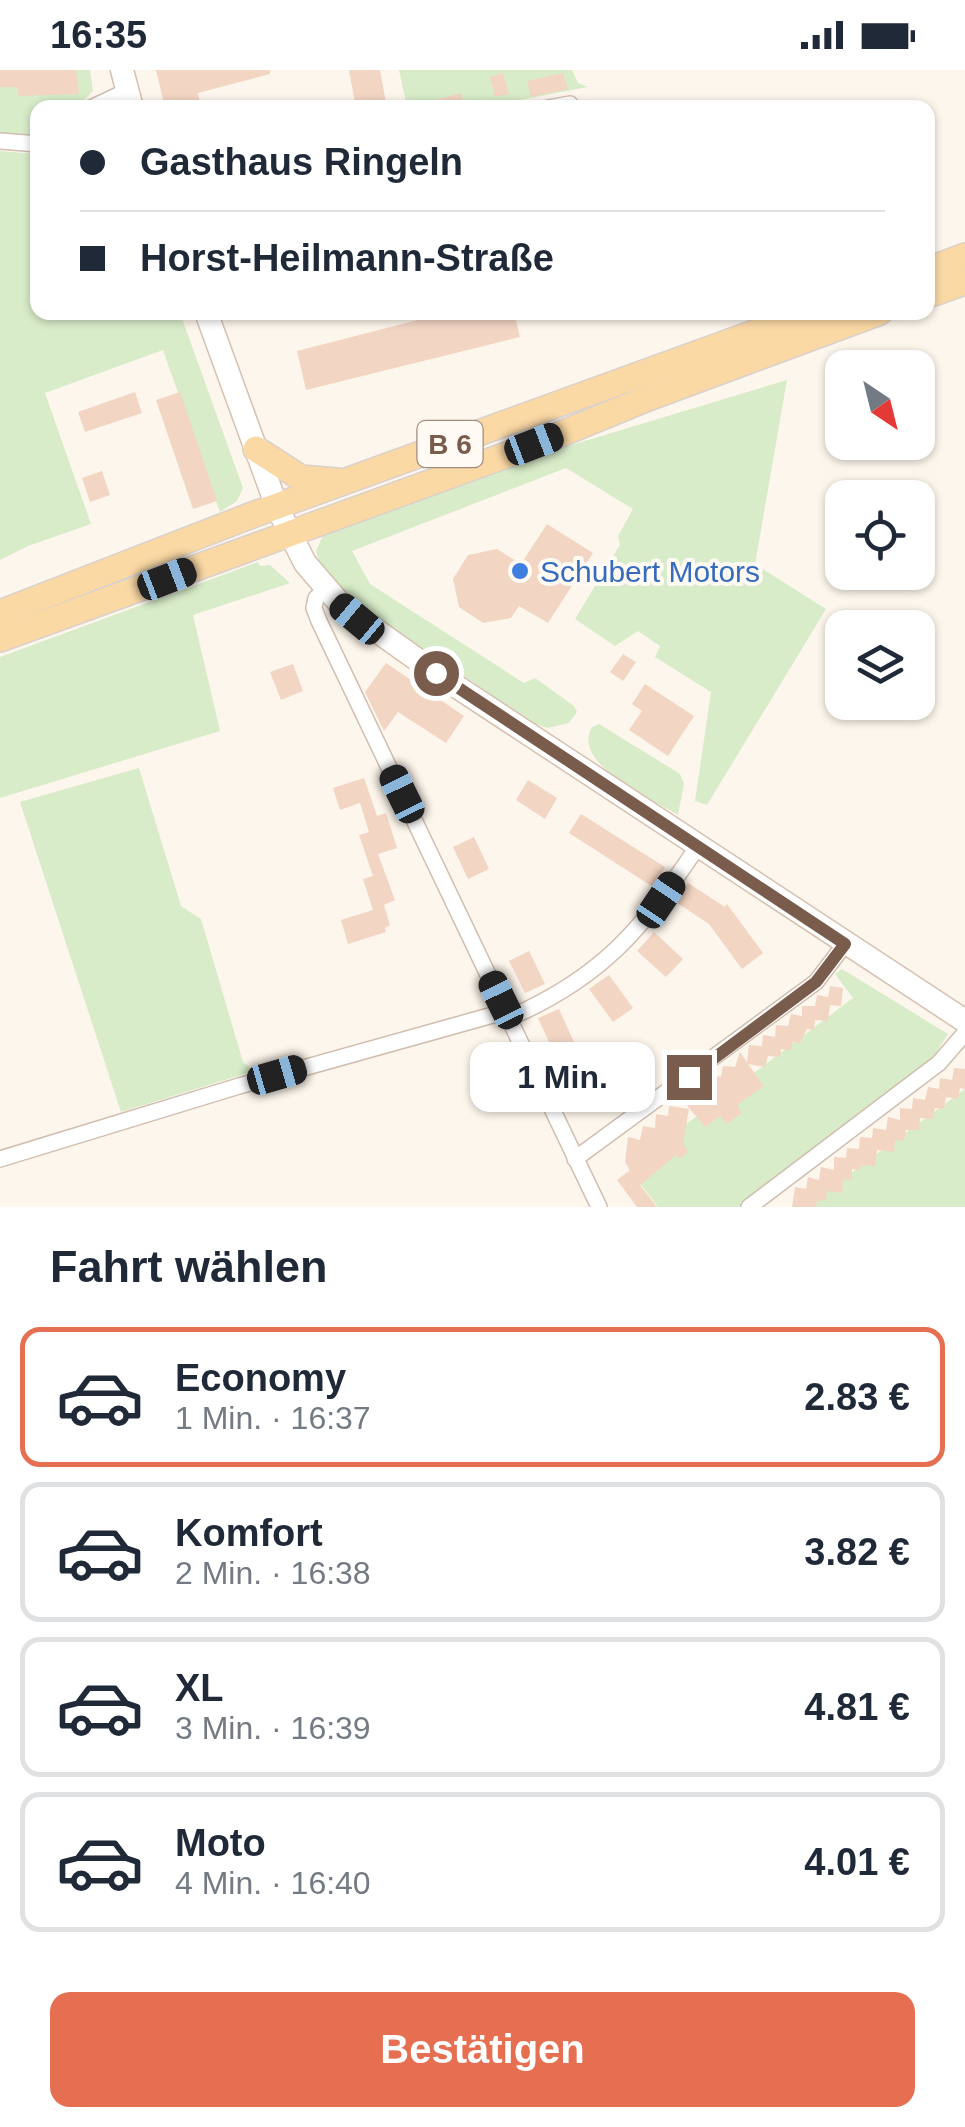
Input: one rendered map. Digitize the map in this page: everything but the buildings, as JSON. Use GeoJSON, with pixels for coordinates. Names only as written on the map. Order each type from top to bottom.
{"type":"FeatureCollection","features":[{"type":"Feature","properties":{"kind":"main road"},"geometry":{"type":"LineString","coordinates":[[935,267],[965,256]]}},
{"type":"Feature","properties":{"kind":"main road"},"geometry":{"type":"LineString","coordinates":[[935,293],[965,282]]}},
{"type":"Feature","properties":{"kind":"main road"},"geometry":{"type":"LineString","coordinates":[[209,320],[277,507],[304,563],[325,590],[379,636],[965,1022]]}},
{"type":"Feature","properties":{"kind":"main road","name":"B 6"},"geometry":{"type":"LineString","coordinates":[[0,613],[277,507],[790,320]]}},
{"type":"Feature","properties":{"kind":"main road","name":"B 6"},"geometry":{"type":"LineString","coordinates":[[0,639],[859,320]]}},
{"type":"Feature","properties":{"kind":"main road","name":"B 6"},"geometry":{"type":"LineString","coordinates":[[256,449],[302,478],[347,482]]}},
{"type":"Feature","properties":{"kind":"street"},"geometry":{"type":"LineString","coordinates":[[0,141],[30,143]]}},
{"type":"Feature","properties":{"kind":"street"},"geometry":{"type":"LineString","coordinates":[[325,590],[316,598],[314,608],[319,621],[598,1207]]}},
{"type":"Feature","properties":{"kind":"street"},"geometry":{"type":"LineString","coordinates":[[0,1159],[239,1086],[508,1015],[556,995],[614,954],[652,914],[698,846]]}},
{"type":"Feature","properties":{"kind":"street"},"geometry":{"type":"LineString","coordinates":[[575,1159],[816,982],[845,944]]}},
{"type":"Feature","properties":{"kind":"street"},"geometry":{"type":"LineString","coordinates":[[748,1207],[940,1063],[965,1033]]}},
{"type":"Feature","properties":{"kind":"green space"},"geometry":{"type":"Polygon","coordinates":[[[0,70],[90,70],[93,91],[84,100],[30,100],[30,136],[0,134],[0,70]]]}},
{"type":"Feature","properties":{"kind":"green space"},"geometry":{"type":"Polygon","coordinates":[[[399,70],[572,70],[578,83],[588,87],[520,100],[405,100],[399,70]]]}},
{"type":"Feature","properties":{"kind":"green space"},"geometry":{"type":"Polygon","coordinates":[[[0,151],[30,153],[30,320],[183,320],[243,488],[237,501],[220,512],[163,350],[45,393],[91,524],[0,560],[0,151]]]}},
{"type":"Feature","properties":{"kind":"green space"},"geometry":{"type":"Polygon","coordinates":[[[787,380],[755,564],[826,609],[707,805],[695,801],[711,692],[655,657],[660,646],[638,631],[615,646],[575,619],[620,545],[618,536],[633,509],[566,468],[352,551],[370,584],[524,683],[535,678],[574,706],[577,712],[569,723],[548,728],[535,724],[348,598],[321,569],[316,551],[324,533],[525,459],[787,380]]]}},
{"type":"Feature","properties":{"kind":"green space"},"geometry":{"type":"Polygon","coordinates":[[[258,562],[260,566],[270,565],[290,583],[193,615],[220,731],[0,798],[0,657],[258,562]]]}},
{"type":"Feature","properties":{"kind":"green space"},"geometry":{"type":"Polygon","coordinates":[[[599,724],[680,774],[684,784],[678,815],[603,767],[588,741],[592,727],[599,724]]]}},
{"type":"Feature","properties":{"kind":"green space"},"geometry":{"type":"Polygon","coordinates":[[[139,768],[181,906],[201,919],[243,1062],[254,1071],[121,1112],[20,802],[139,768]]]}},
{"type":"Feature","properties":{"kind":"green space"},"geometry":{"type":"Polygon","coordinates":[[[842,969],[948,1034],[927,1067],[741,1207],[658,1207],[628,1168],[853,998],[835,974],[842,969]]]}},
{"type":"Feature","properties":{"kind":"green space"},"geometry":{"type":"Polygon","coordinates":[[[965,1089],[965,1207],[805,1207],[965,1089]]]}},
{"type":"Feature","properties":{"kind":"place","name":"Schubert Motors"},"geometry":{"type":"Point","coordinates":[520,571]}},
{"type":"Feature","properties":{"kind":"route"},"geometry":{"type":"LineString","coordinates":[[436,673],[845,944],[816,982],[689,1077]]}}]}
